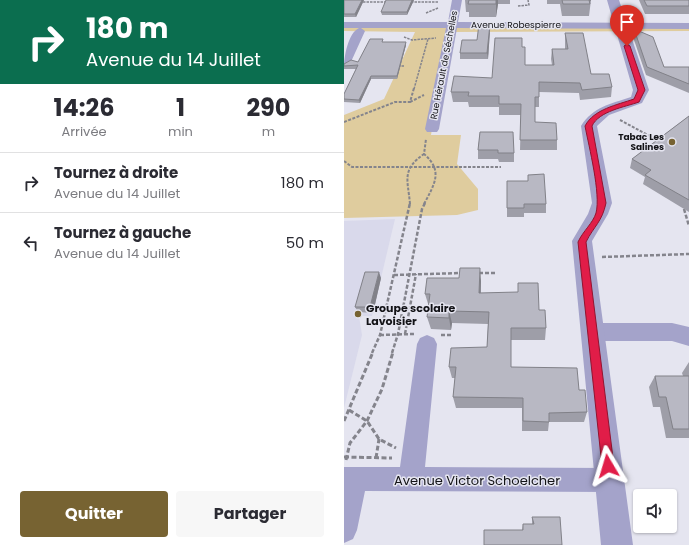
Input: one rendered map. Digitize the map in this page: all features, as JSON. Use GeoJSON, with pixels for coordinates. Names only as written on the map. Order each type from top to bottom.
{"type":"FeatureCollection","features":[{"type":"Feature","properties":{"kind":"street","name":"Rue Hérault de Séchelles"},"geometry":{"type":"LineString","coordinates":[[429,134],[457,0]]}},
{"type":"Feature","properties":{"kind":"street"},"geometry":{"type":"LineString","coordinates":[[612,0],[641,90],[637,100],[606,111],[592,120],[589,126],[602,203],[600,214],[595,224],[586,232],[582,242],[616,545]]}},
{"type":"Feature","properties":{"kind":"street","name":"Avenue Robespierre"},"geometry":{"type":"LineString","coordinates":[[344,25],[451,28],[622,29],[689,32]]}},
{"type":"Feature","properties":{"kind":"street","name":"Avenue Robespierre"},"geometry":{"type":"LineString","coordinates":[[622,29],[689,26]]}},
{"type":"Feature","properties":{"kind":"street","name":"Avenue Robespierre"},"geometry":{"type":"LineString","coordinates":[[344,31],[451,28]]}},
{"type":"Feature","properties":{"kind":"street"},"geometry":{"type":"LineString","coordinates":[[344,64],[360,31]]}},
{"type":"Feature","properties":{"kind":"street"},"geometry":{"type":"LineString","coordinates":[[593,332],[672,332],[684,334],[689,337]]}},
{"type":"Feature","properties":{"kind":"street"},"geometry":{"type":"LineString","coordinates":[[412,469],[427,344]]}},
{"type":"Feature","properties":{"kind":"street"},"geometry":{"type":"LineString","coordinates":[[344,530],[347,467]]}},
{"type":"Feature","properties":{"kind":"street","name":"Avenue Victor Schoelcher"},"geometry":{"type":"LineString","coordinates":[[347,467],[412,469],[609,480]]}},
{"type":"Feature","properties":{"kind":"path"},"geometry":{"type":"LineString","coordinates":[[364,0],[363,2],[394,2]]}},
{"type":"Feature","properties":{"kind":"path"},"geometry":{"type":"LineString","coordinates":[[518,6],[529,5],[528,0]]}},
{"type":"Feature","properties":{"kind":"path"},"geometry":{"type":"LineString","coordinates":[[409,2],[440,2]]}},
{"type":"Feature","properties":{"kind":"path"},"geometry":{"type":"LineString","coordinates":[[344,122],[395,102],[410,102],[428,39]]}},
{"type":"Feature","properties":{"kind":"path"},"geometry":{"type":"LineString","coordinates":[[398,66],[405,66]]}},
{"type":"Feature","properties":{"kind":"path"},"geometry":{"type":"LineString","coordinates":[[425,98],[426,94]]}},
{"type":"Feature","properties":{"kind":"path"},"geometry":{"type":"LineString","coordinates":[[606,111],[663,143]]}},
{"type":"Feature","properties":{"kind":"path"},"geometry":{"type":"LineString","coordinates":[[344,421],[380,335],[410,204],[407,190],[408,167],[415,159],[424,154],[429,134]]}},
{"type":"Feature","properties":{"kind":"path"},"geometry":{"type":"LineString","coordinates":[[412,469],[347,467],[350,443],[367,421],[382,388],[398,334],[422,209],[435,183],[432,161],[424,154]]}},
{"type":"Feature","properties":{"kind":"path"},"geometry":{"type":"LineString","coordinates":[[344,161],[352,167],[501,167]]}},
{"type":"Feature","properties":{"kind":"path"},"geometry":{"type":"LineString","coordinates":[[684,209],[689,226]]}},
{"type":"Feature","properties":{"kind":"path"},"geometry":{"type":"LineString","coordinates":[[583,258],[689,254]]}},
{"type":"Feature","properties":{"kind":"path"},"geometry":{"type":"LineString","coordinates":[[394,275],[467,273]]}},
{"type":"Feature","properties":{"kind":"path"},"geometry":{"type":"LineString","coordinates":[[475,273],[497,273]]}},
{"type":"Feature","properties":{"kind":"path"},"geometry":{"type":"LineString","coordinates":[[405,334],[416,274]]}},
{"type":"Feature","properties":{"kind":"path"},"geometry":{"type":"LineString","coordinates":[[349,410],[367,421],[380,439],[412,469]]}},
{"type":"Feature","properties":{"kind":"shaded area"},"geometry":{"type":"Polygon","coordinates":[[[344,25],[689,26],[689,31],[448,32],[431,135],[461,135],[457,164],[478,189],[478,210],[457,215],[344,218],[344,115],[384,99],[415,32],[344,31],[344,25]]]}},
{"type":"Feature","properties":{"kind":"shaded area","name":"Groupe scolaire Lavoisier"},"geometry":{"type":"Polygon","coordinates":[[[395,219],[372,316],[359,316],[362,335],[344,408],[344,221],[395,219]]]}},
{"type":"Feature","properties":{"kind":"building"},"geometry":{"type":"Polygon","coordinates":[[[344,0],[362,0],[355,14],[344,14],[344,0]]]}},
{"type":"Feature","properties":{"kind":"building"},"geometry":{"type":"Polygon","coordinates":[[[386,0],[412,0],[407,12],[381,12],[386,0]]]}},
{"type":"Feature","properties":{"kind":"building"},"geometry":{"type":"Polygon","coordinates":[[[469,0],[496,0],[496,4],[468,4],[469,0]]]}},
{"type":"Feature","properties":{"kind":"building"},"geometry":{"type":"Polygon","coordinates":[[[562,0],[589,0],[590,4],[563,4],[562,0]]]}},
{"type":"Feature","properties":{"kind":"building"},"geometry":{"type":"Polygon","coordinates":[[[644,0],[689,0],[689,6],[647,6],[644,0]]]}},
{"type":"Feature","properties":{"kind":"building"},"geometry":{"type":"Polygon","coordinates":[[[479,24],[490,24],[487,53],[460,53],[462,40],[477,40],[479,24]]]}},
{"type":"Feature","properties":{"kind":"building"},"geometry":{"type":"Polygon","coordinates":[[[634,29],[653,37],[664,67],[689,67],[689,84],[647,67],[634,29]]]}},
{"type":"Feature","properties":{"kind":"building"},"geometry":{"type":"Polygon","coordinates":[[[565,33],[583,33],[591,74],[609,74],[612,87],[582,90],[580,83],[539,82],[539,97],[535,97],[535,122],[556,123],[557,140],[520,140],[521,104],[499,104],[499,96],[468,96],[469,92],[451,92],[454,76],[492,78],[495,38],[522,38],[522,47],[525,47],[525,65],[554,65],[552,49],[568,49],[565,33]]]}},
{"type":"Feature","properties":{"kind":"building"},"geometry":{"type":"Polygon","coordinates":[[[370,39],[383,39],[382,42],[406,42],[397,76],[371,76],[359,100],[344,99],[344,94],[358,65],[344,66],[344,64],[351,60],[358,62],[370,39]]]}},
{"type":"Feature","properties":{"kind":"building"},"geometry":{"type":"Polygon","coordinates":[[[689,116],[689,200],[645,175],[651,170],[632,159],[689,116]]]}},
{"type":"Feature","properties":{"kind":"building"},"geometry":{"type":"Polygon","coordinates":[[[480,132],[513,132],[514,153],[498,153],[498,150],[478,150],[480,132]]]}},
{"type":"Feature","properties":{"kind":"building"},"geometry":{"type":"Polygon","coordinates":[[[544,174],[546,204],[524,204],[524,208],[507,208],[507,181],[528,181],[528,175],[544,174]]]}},
{"type":"Feature","properties":{"kind":"building"},"geometry":{"type":"Polygon","coordinates":[[[460,268],[480,268],[479,293],[518,292],[518,283],[538,283],[539,310],[545,310],[546,328],[511,328],[511,367],[577,368],[579,390],[585,390],[587,412],[549,413],[549,422],[523,421],[523,398],[453,397],[456,367],[449,367],[451,348],[487,347],[489,312],[449,311],[449,318],[427,317],[430,294],[425,294],[427,278],[459,278],[460,268]]]}},
{"type":"Feature","properties":{"kind":"building"},"geometry":{"type":"Polygon","coordinates":[[[365,272],[379,272],[370,307],[355,307],[365,272]]]}},
{"type":"Feature","properties":{"kind":"building"},"geometry":{"type":"Polygon","coordinates":[[[655,376],[689,376],[689,429],[673,429],[666,397],[659,397],[655,376]]]}},
{"type":"Feature","properties":{"kind":"building"},"geometry":{"type":"Polygon","coordinates":[[[532,517],[560,517],[562,545],[484,545],[484,530],[523,530],[523,524],[534,524],[532,517]]]}},
{"type":"Feature","properties":{"kind":"place","name":"Tabac Les Salines"},"geometry":{"type":"Point","coordinates":[672,142]}},
{"type":"Feature","properties":{"kind":"place","name":"Groupe scolaire Lavoisier"},"geometry":{"type":"Point","coordinates":[358,314]}},
{"type":"Feature","properties":{"kind":"route"},"geometry":{"type":"LineString","coordinates":[[608,466],[582,242],[586,232],[595,224],[600,214],[602,203],[589,126],[592,120],[606,111],[637,100],[640,96],[641,90],[627,46]]}}]}
